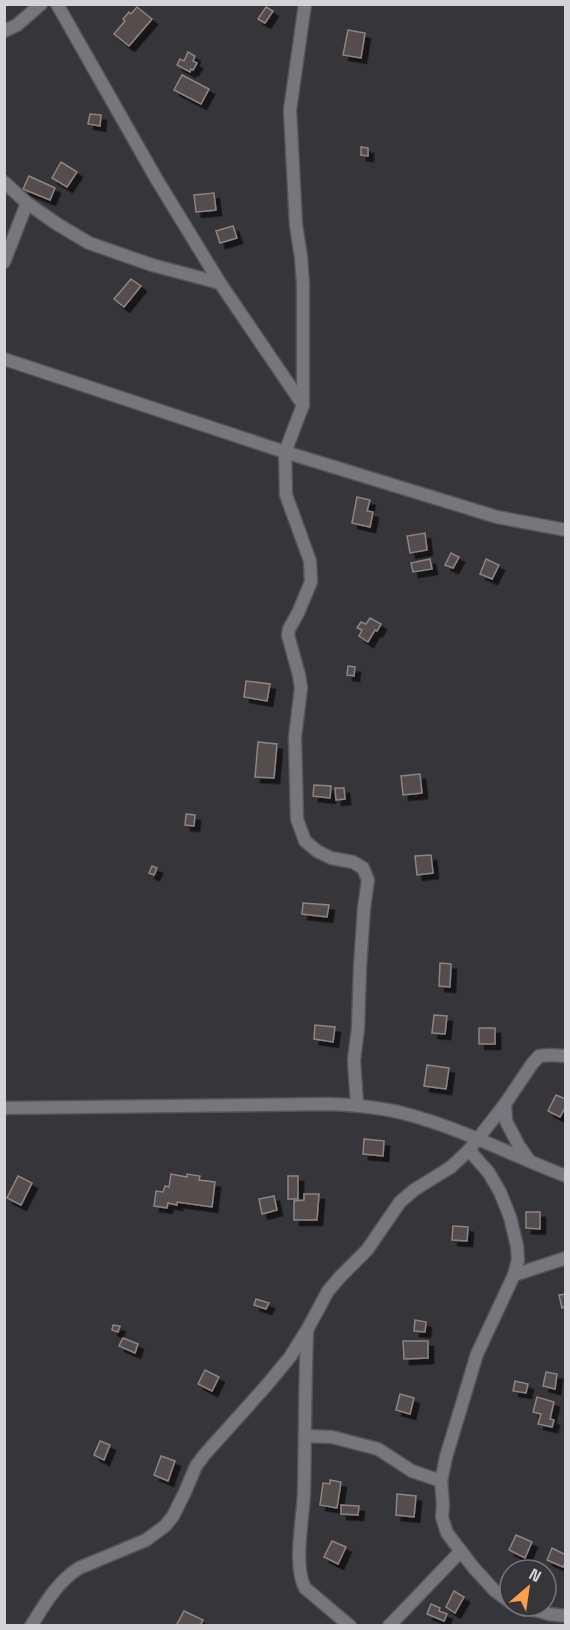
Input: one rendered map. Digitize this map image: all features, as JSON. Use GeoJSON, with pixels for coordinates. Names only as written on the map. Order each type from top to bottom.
{"type":"FeatureCollection","features":[{"type":"Feature","properties":{"kind":"street"},"geometry":{"type":"LineString","coordinates":[[4,31],[17,25],[41,4]]}},
{"type":"Feature","properties":{"kind":"street"},"geometry":{"type":"LineString","coordinates":[[57,4],[157,180],[220,283],[303,405]]}},
{"type":"Feature","properties":{"kind":"street"},"geometry":{"type":"LineString","coordinates":[[305,4],[290,110],[296,225],[302,257],[303,405],[285,452],[286,495],[310,561],[311,582],[288,635],[301,688],[295,737],[297,819],[304,840],[317,851],[331,858],[353,862],[363,868],[368,880],[364,908],[358,1028],[354,1060],[357,1105]]}},
{"type":"Feature","properties":{"kind":"street"},"geometry":{"type":"LineString","coordinates":[[4,182],[27,203],[89,243],[152,265],[220,283]]}},
{"type":"Feature","properties":{"kind":"street"},"geometry":{"type":"LineString","coordinates":[[4,262],[27,203]]}},
{"type":"Feature","properties":{"kind":"street"},"geometry":{"type":"LineString","coordinates":[[4,358],[285,452],[497,517],[566,530]]}},
{"type":"Feature","properties":{"kind":"street"},"geometry":{"type":"LineString","coordinates":[[31,1626],[44,1605],[71,1573],[146,1540],[165,1526],[173,1516],[196,1466],[290,1357],[328,1291],[375,1240],[400,1202],[414,1190],[452,1167],[469,1150],[539,1056],[550,1054],[566,1056]]}},
{"type":"Feature","properties":{"kind":"street"},"geometry":{"type":"LineString","coordinates":[[505,1104],[506,1121],[529,1161]]}},
{"type":"Feature","properties":{"kind":"street"},"geometry":{"type":"LineString","coordinates":[[4,1108],[357,1105],[406,1113],[477,1139],[566,1176]]}},
{"type":"Feature","properties":{"kind":"street"},"geometry":{"type":"LineString","coordinates":[[469,1150],[489,1173],[500,1192],[510,1217],[518,1260],[514,1275],[477,1354],[446,1457],[441,1481],[442,1517],[447,1533],[498,1593]]}},
{"type":"Feature","properties":{"kind":"street"},"geometry":{"type":"LineString","coordinates":[[514,1275],[566,1258]]}},
{"type":"Feature","properties":{"kind":"street"},"geometry":{"type":"LineString","coordinates":[[307,1330],[304,1496],[300,1552],[302,1582],[305,1588],[350,1626]]}},
{"type":"Feature","properties":{"kind":"street"},"geometry":{"type":"LineString","coordinates":[[305,1436],[332,1437],[378,1449],[412,1471],[441,1481]]}},
{"type":"Feature","properties":{"kind":"street"},"geometry":{"type":"LineString","coordinates":[[389,1626],[461,1551]]}},
{"type":"Feature","properties":{"kind":"building"},"geometry":{"type":"Polygon","coordinates":[[[137,7],[152,19],[129,46],[114,34],[125,21],[123,19],[137,7]]]}},
{"type":"Feature","properties":{"kind":"building"},"geometry":{"type":"Polygon","coordinates":[[[266,7],[273,11],[265,23],[258,19],[266,7]]]}},
{"type":"Feature","properties":{"kind":"building"},"geometry":{"type":"Polygon","coordinates":[[[348,30],[365,33],[361,58],[343,55],[348,30]]]}},
{"type":"Feature","properties":{"kind":"building"},"geometry":{"type":"Polygon","coordinates":[[[188,52],[195,56],[193,61],[197,63],[190,72],[177,65],[180,59],[184,61],[188,52]]]}},
{"type":"Feature","properties":{"kind":"building"},"geometry":{"type":"Polygon","coordinates":[[[182,75],[209,89],[201,104],[174,90],[182,75]]]}},
{"type":"Feature","properties":{"kind":"building"},"geometry":{"type":"Polygon","coordinates":[[[90,114],[101,115],[100,126],[88,124],[90,114]]]}},
{"type":"Feature","properties":{"kind":"building"},"geometry":{"type":"Polygon","coordinates":[[[361,147],[368,148],[368,156],[361,155],[361,147]]]}},
{"type":"Feature","properties":{"kind":"building"},"geometry":{"type":"Polygon","coordinates":[[[61,162],[77,172],[67,187],[52,178],[61,162]]]}},
{"type":"Feature","properties":{"kind":"building"},"geometry":{"type":"Polygon","coordinates":[[[29,176],[55,188],[50,200],[23,189],[29,176]]]}},
{"type":"Feature","properties":{"kind":"building"},"geometry":{"type":"Polygon","coordinates":[[[214,193],[216,210],[196,212],[194,195],[214,193]]]}},
{"type":"Feature","properties":{"kind":"building"},"geometry":{"type":"Polygon","coordinates":[[[233,226],[237,238],[220,243],[216,231],[233,226]]]}},
{"type":"Feature","properties":{"kind":"building"},"geometry":{"type":"Polygon","coordinates":[[[131,279],[141,286],[124,307],[114,299],[131,279]]]}},
{"type":"Feature","properties":{"kind":"building"},"geometry":{"type":"Polygon","coordinates":[[[357,497],[370,500],[367,511],[373,512],[370,527],[352,523],[357,497]]]}},
{"type":"Feature","properties":{"kind":"building"},"geometry":{"type":"Polygon","coordinates":[[[425,533],[427,550],[410,553],[407,536],[425,533]]]}},
{"type":"Feature","properties":{"kind":"building"},"geometry":{"type":"Polygon","coordinates":[[[451,553],[459,557],[453,568],[445,565],[451,553]]]}},
{"type":"Feature","properties":{"kind":"building"},"geometry":{"type":"Polygon","coordinates":[[[430,559],[432,569],[413,572],[411,563],[430,559]]]}},
{"type":"Feature","properties":{"kind":"building"},"geometry":{"type":"Polygon","coordinates":[[[486,559],[499,565],[492,579],[480,574],[486,559]]]}},
{"type":"Feature","properties":{"kind":"building"},"geometry":{"type":"Polygon","coordinates":[[[370,618],[381,624],[368,642],[359,636],[362,630],[357,628],[361,622],[366,624],[370,618]]]}},
{"type":"Feature","properties":{"kind":"building"},"geometry":{"type":"Polygon","coordinates":[[[348,666],[355,667],[354,676],[347,675],[348,666]]]}},
{"type":"Feature","properties":{"kind":"building"},"geometry":{"type":"Polygon","coordinates":[[[246,681],[270,684],[267,701],[244,697],[246,681]]]}},
{"type":"Feature","properties":{"kind":"building"},"geometry":{"type":"Polygon","coordinates":[[[258,742],[277,744],[274,778],[255,777],[258,742]]]}},
{"type":"Feature","properties":{"kind":"building"},"geometry":{"type":"Polygon","coordinates":[[[420,774],[422,793],[403,795],[401,776],[420,774]]]}},
{"type":"Feature","properties":{"kind":"building"},"geometry":{"type":"Polygon","coordinates":[[[314,785],[331,786],[330,798],[313,796],[314,785]]]}},
{"type":"Feature","properties":{"kind":"building"},"geometry":{"type":"Polygon","coordinates":[[[335,788],[344,788],[345,799],[336,800],[335,788]]]}},
{"type":"Feature","properties":{"kind":"building"},"geometry":{"type":"Polygon","coordinates":[[[186,814],[195,815],[194,826],[185,825],[186,814]]]}},
{"type":"Feature","properties":{"kind":"building"},"geometry":{"type":"Polygon","coordinates":[[[431,855],[433,873],[417,875],[415,856],[431,855]]]}},
{"type":"Feature","properties":{"kind":"building"},"geometry":{"type":"Polygon","coordinates":[[[152,866],[157,868],[154,875],[149,873],[152,866]]]}},
{"type":"Feature","properties":{"kind":"building"},"geometry":{"type":"Polygon","coordinates":[[[303,903],[329,905],[327,917],[302,914],[303,903]]]}},
{"type":"Feature","properties":{"kind":"building"},"geometry":{"type":"Polygon","coordinates":[[[440,963],[451,964],[450,987],[439,986],[440,963]]]}},
{"type":"Feature","properties":{"kind":"building"},"geometry":{"type":"Polygon","coordinates":[[[434,1015],[447,1016],[445,1034],[432,1033],[434,1015]]]}},
{"type":"Feature","properties":{"kind":"building"},"geometry":{"type":"Polygon","coordinates":[[[315,1025],[335,1027],[333,1042],[314,1039],[315,1025]]]}},
{"type":"Feature","properties":{"kind":"building"},"geometry":{"type":"Polygon","coordinates":[[[479,1028],[495,1028],[495,1044],[479,1044],[479,1028]]]}},
{"type":"Feature","properties":{"kind":"building"},"geometry":{"type":"Polygon","coordinates":[[[427,1065],[449,1068],[446,1089],[424,1086],[427,1065]]]}},
{"type":"Feature","properties":{"kind":"building"},"geometry":{"type":"Polygon","coordinates":[[[556,1095],[566,1099],[566,1106],[560,1117],[548,1111],[556,1095]]]}},
{"type":"Feature","properties":{"kind":"building"},"geometry":{"type":"Polygon","coordinates":[[[364,1139],[384,1141],[383,1156],[363,1154],[364,1139]]]}},
{"type":"Feature","properties":{"kind":"building"},"geometry":{"type":"Polygon","coordinates":[[[171,1174],[187,1177],[187,1174],[200,1176],[199,1180],[215,1182],[212,1207],[177,1202],[177,1205],[168,1203],[167,1208],[154,1206],[156,1191],[163,1192],[165,1186],[169,1187],[171,1174]]]}},
{"type":"Feature","properties":{"kind":"building"},"geometry":{"type":"Polygon","coordinates":[[[18,1176],[32,1183],[21,1205],[7,1198],[18,1176]]]}},
{"type":"Feature","properties":{"kind":"building"},"geometry":{"type":"Polygon","coordinates":[[[288,1176],[298,1176],[298,1199],[288,1199],[288,1176]]]}},
{"type":"Feature","properties":{"kind":"building"},"geometry":{"type":"Polygon","coordinates":[[[304,1194],[319,1194],[317,1220],[294,1220],[294,1201],[304,1200],[304,1194]]]}},
{"type":"Feature","properties":{"kind":"building"},"geometry":{"type":"Polygon","coordinates":[[[274,1196],[277,1210],[262,1214],[259,1199],[274,1196]]]}},
{"type":"Feature","properties":{"kind":"building"},"geometry":{"type":"Polygon","coordinates":[[[526,1212],[540,1212],[540,1229],[526,1228],[526,1212]]]}},
{"type":"Feature","properties":{"kind":"building"},"geometry":{"type":"Polygon","coordinates":[[[453,1226],[468,1227],[467,1241],[452,1240],[453,1226]]]}},
{"type":"Feature","properties":{"kind":"building"},"geometry":{"type":"Polygon","coordinates":[[[566,1294],[566,1307],[562,1308],[559,1295],[566,1294]]]}},
{"type":"Feature","properties":{"kind":"building"},"geometry":{"type":"Polygon","coordinates":[[[256,1299],[269,1303],[266,1309],[254,1305],[256,1299]]]}},
{"type":"Feature","properties":{"kind":"building"},"geometry":{"type":"Polygon","coordinates":[[[415,1320],[426,1322],[425,1332],[414,1331],[415,1320]]]}},
{"type":"Feature","properties":{"kind":"building"},"geometry":{"type":"Polygon","coordinates":[[[113,1325],[120,1326],[118,1332],[112,1330],[113,1325]]]}},
{"type":"Feature","properties":{"kind":"building"},"geometry":{"type":"Polygon","coordinates":[[[123,1338],[138,1344],[135,1353],[119,1346],[123,1338]]]}},
{"type":"Feature","properties":{"kind":"building"},"geometry":{"type":"Polygon","coordinates":[[[403,1341],[428,1341],[428,1358],[404,1359],[403,1341]]]}},
{"type":"Feature","properties":{"kind":"building"},"geometry":{"type":"Polygon","coordinates":[[[205,1370],[219,1377],[212,1391],[198,1384],[205,1370]]]}},
{"type":"Feature","properties":{"kind":"building"},"geometry":{"type":"Polygon","coordinates":[[[546,1372],[557,1374],[555,1389],[543,1386],[546,1372]]]}},
{"type":"Feature","properties":{"kind":"building"},"geometry":{"type":"Polygon","coordinates":[[[515,1381],[528,1384],[526,1393],[513,1391],[515,1381]]]}},
{"type":"Feature","properties":{"kind":"building"},"geometry":{"type":"Polygon","coordinates":[[[400,1394],[414,1398],[410,1414],[396,1410],[400,1394]]]}},
{"type":"Feature","properties":{"kind":"building"},"geometry":{"type":"Polygon","coordinates":[[[537,1397],[554,1402],[550,1419],[554,1420],[552,1427],[538,1424],[541,1414],[533,1412],[537,1397]]]}},
{"type":"Feature","properties":{"kind":"building"},"geometry":{"type":"Polygon","coordinates":[[[100,1441],[110,1445],[104,1460],[94,1455],[100,1441]]]}},
{"type":"Feature","properties":{"kind":"building"},"geometry":{"type":"Polygon","coordinates":[[[161,1456],[175,1461],[168,1481],[154,1475],[161,1456]]]}},
{"type":"Feature","properties":{"kind":"building"},"geometry":{"type":"Polygon","coordinates":[[[330,1480],[341,1482],[337,1508],[320,1505],[323,1483],[330,1484],[330,1480]]]}},
{"type":"Feature","properties":{"kind":"building"},"geometry":{"type":"Polygon","coordinates":[[[397,1494],[416,1496],[414,1517],[396,1515],[397,1494]]]}},
{"type":"Feature","properties":{"kind":"building"},"geometry":{"type":"Polygon","coordinates":[[[341,1505],[359,1506],[358,1515],[341,1514],[341,1505]]]}},
{"type":"Feature","properties":{"kind":"building"},"geometry":{"type":"Polygon","coordinates":[[[516,1535],[532,1542],[525,1558],[509,1550],[516,1535]]]}},
{"type":"Feature","properties":{"kind":"building"},"geometry":{"type":"Polygon","coordinates":[[[332,1541],[346,1547],[338,1564],[324,1557],[332,1541]]]}},
{"type":"Feature","properties":{"kind":"building"},"geometry":{"type":"Polygon","coordinates":[[[552,1548],[566,1555],[566,1561],[563,1567],[558,1565],[558,1558],[548,1558],[552,1548]]]}},
{"type":"Feature","properties":{"kind":"building"},"geometry":{"type":"Polygon","coordinates":[[[454,1591],[464,1597],[455,1613],[446,1607],[454,1591]]]}},
{"type":"Feature","properties":{"kind":"building"},"geometry":{"type":"Polygon","coordinates":[[[431,1604],[447,1614],[444,1621],[427,1614],[431,1604]]]}},
{"type":"Feature","properties":{"kind":"building"},"geometry":{"type":"Polygon","coordinates":[[[184,1611],[203,1620],[200,1626],[176,1626],[184,1611]]]}}]}
